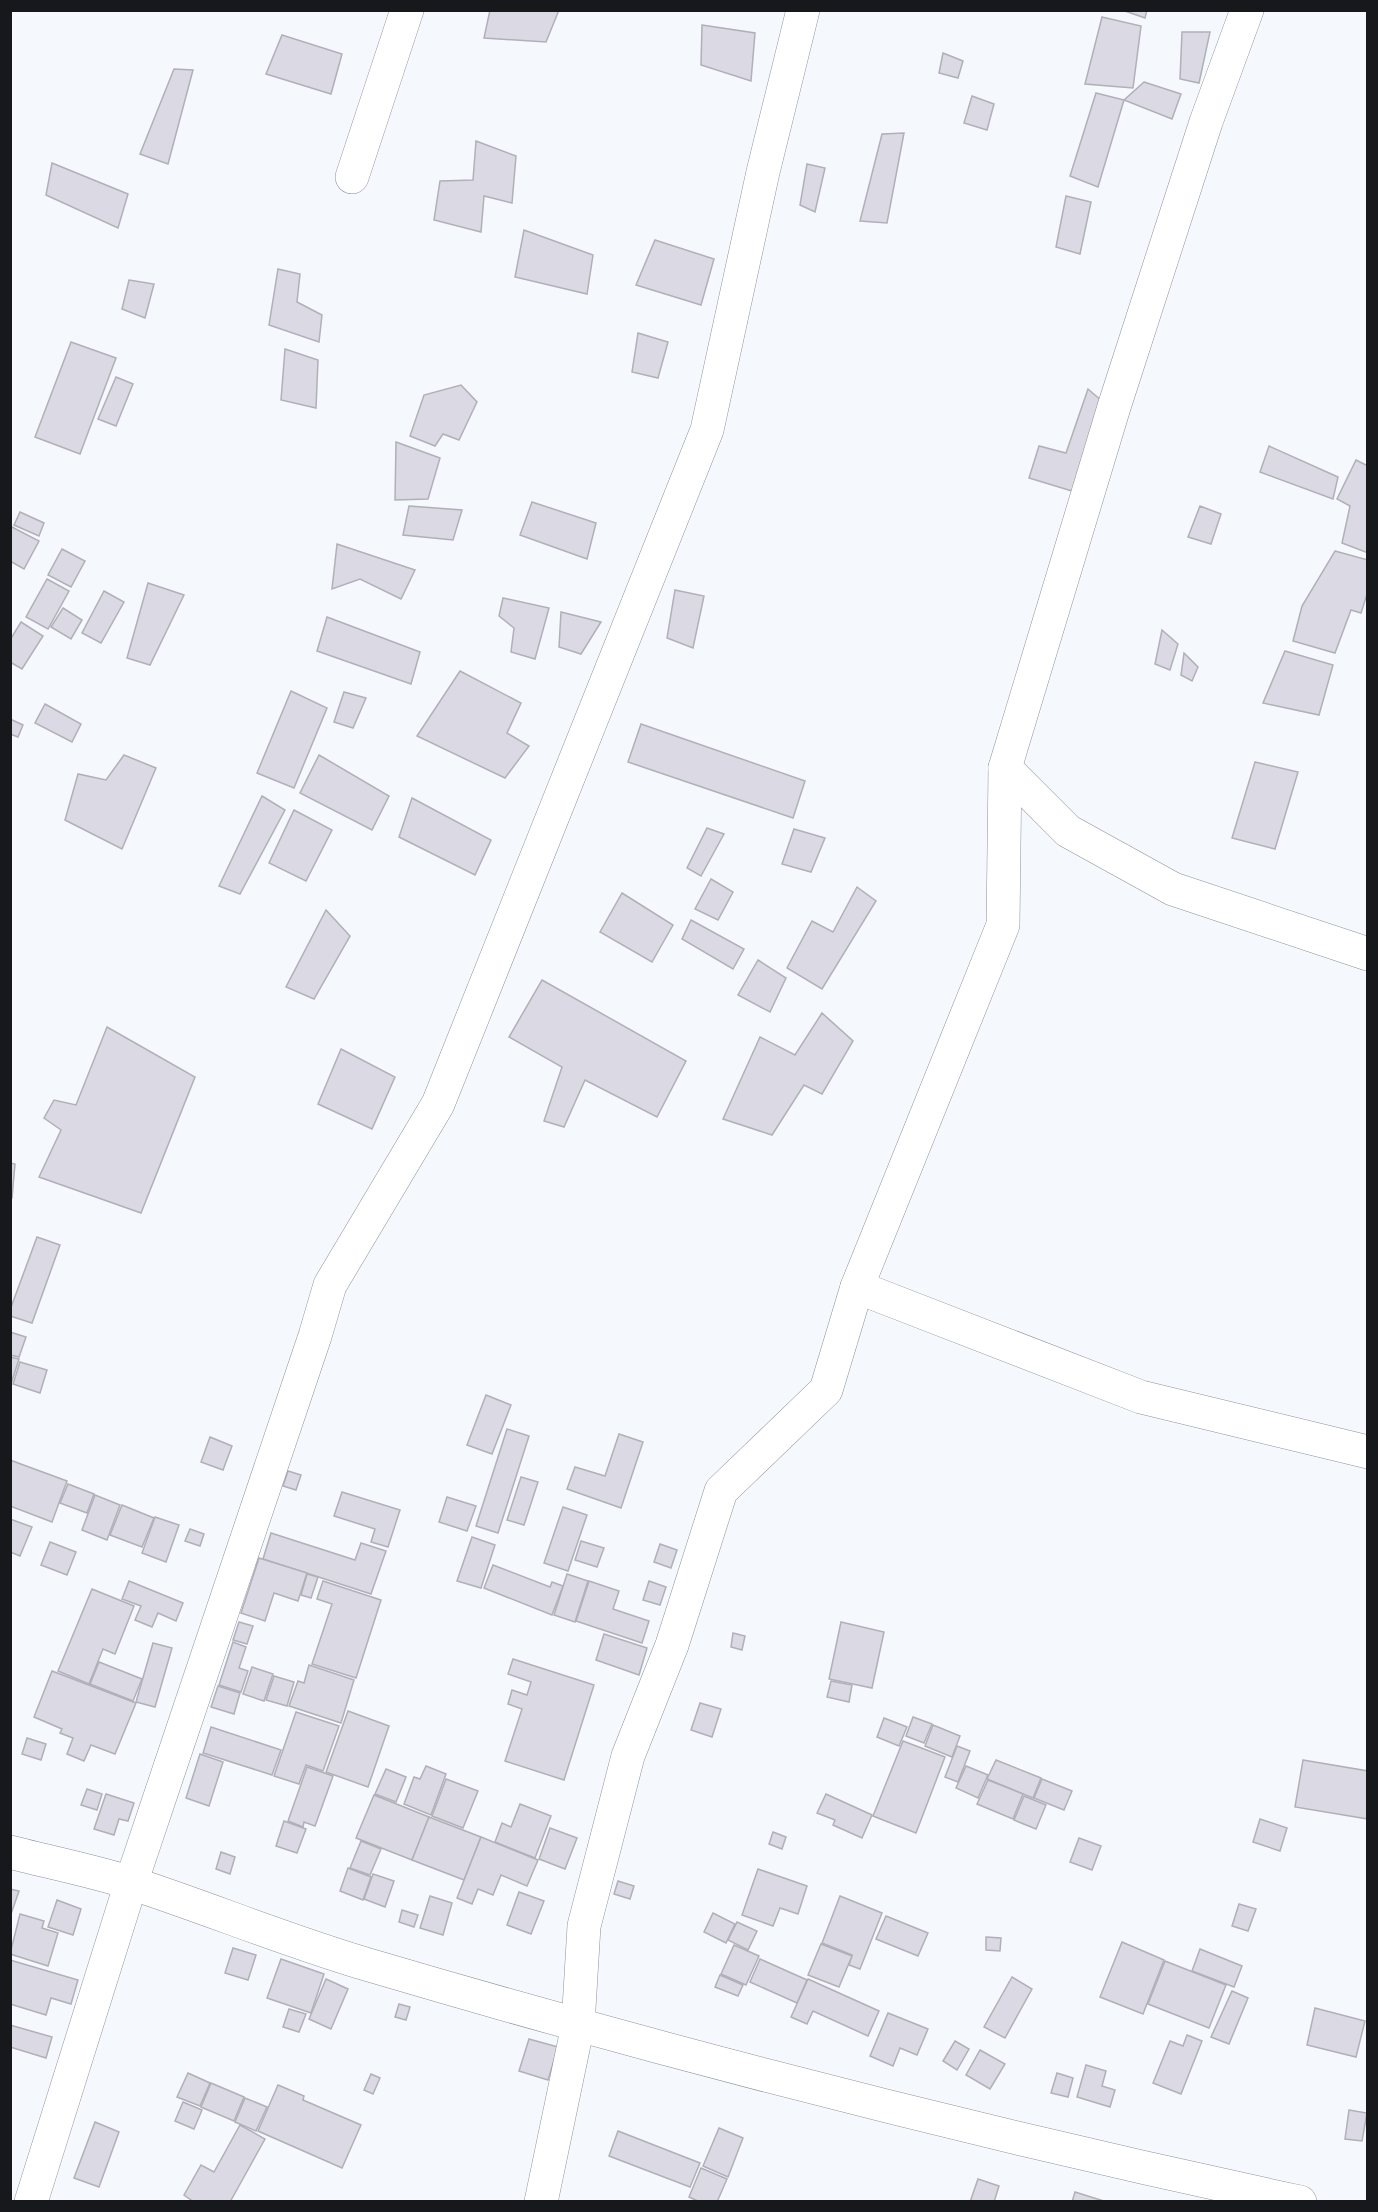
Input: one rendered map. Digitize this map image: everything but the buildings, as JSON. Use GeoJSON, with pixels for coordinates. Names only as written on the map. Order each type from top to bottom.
{"type":"FeatureCollection","features":[{"type":"Feature","properties":{"kind":"street"},"geometry":{"type":"LineString","coordinates":[[352,177],[407,10]]}},
{"type":"Feature","properties":{"kind":"street"},"geometry":{"type":"LineString","coordinates":[[31,2202],[131,1883],[315,1336],[330,1285],[438,1104],[706,430],[803,10]]}},
{"type":"Feature","properties":{"kind":"street"},"geometry":{"type":"LineString","coordinates":[[541,2202],[578,2025],[584,1926],[628,1756],[672,1645],[721,1491],[826,1390],[857,1287],[1003,925],[1005,768],[1114,407],[1206,122],[1247,10]]}},
{"type":"Feature","properties":{"kind":"street"},"geometry":{"type":"LineString","coordinates":[[1005,768],[1068,831],[1173,889],[1368,954]]}},
{"type":"Feature","properties":{"kind":"street"},"geometry":{"type":"LineString","coordinates":[[857,1287],[1141,1397],[1368,1452]]}},
{"type":"Feature","properties":{"kind":"street"},"geometry":{"type":"LineString","coordinates":[[10,1852],[131,1883],[364,1964],[578,2025],[930,2118],[1118,2163],[1300,2202]]}}]}
